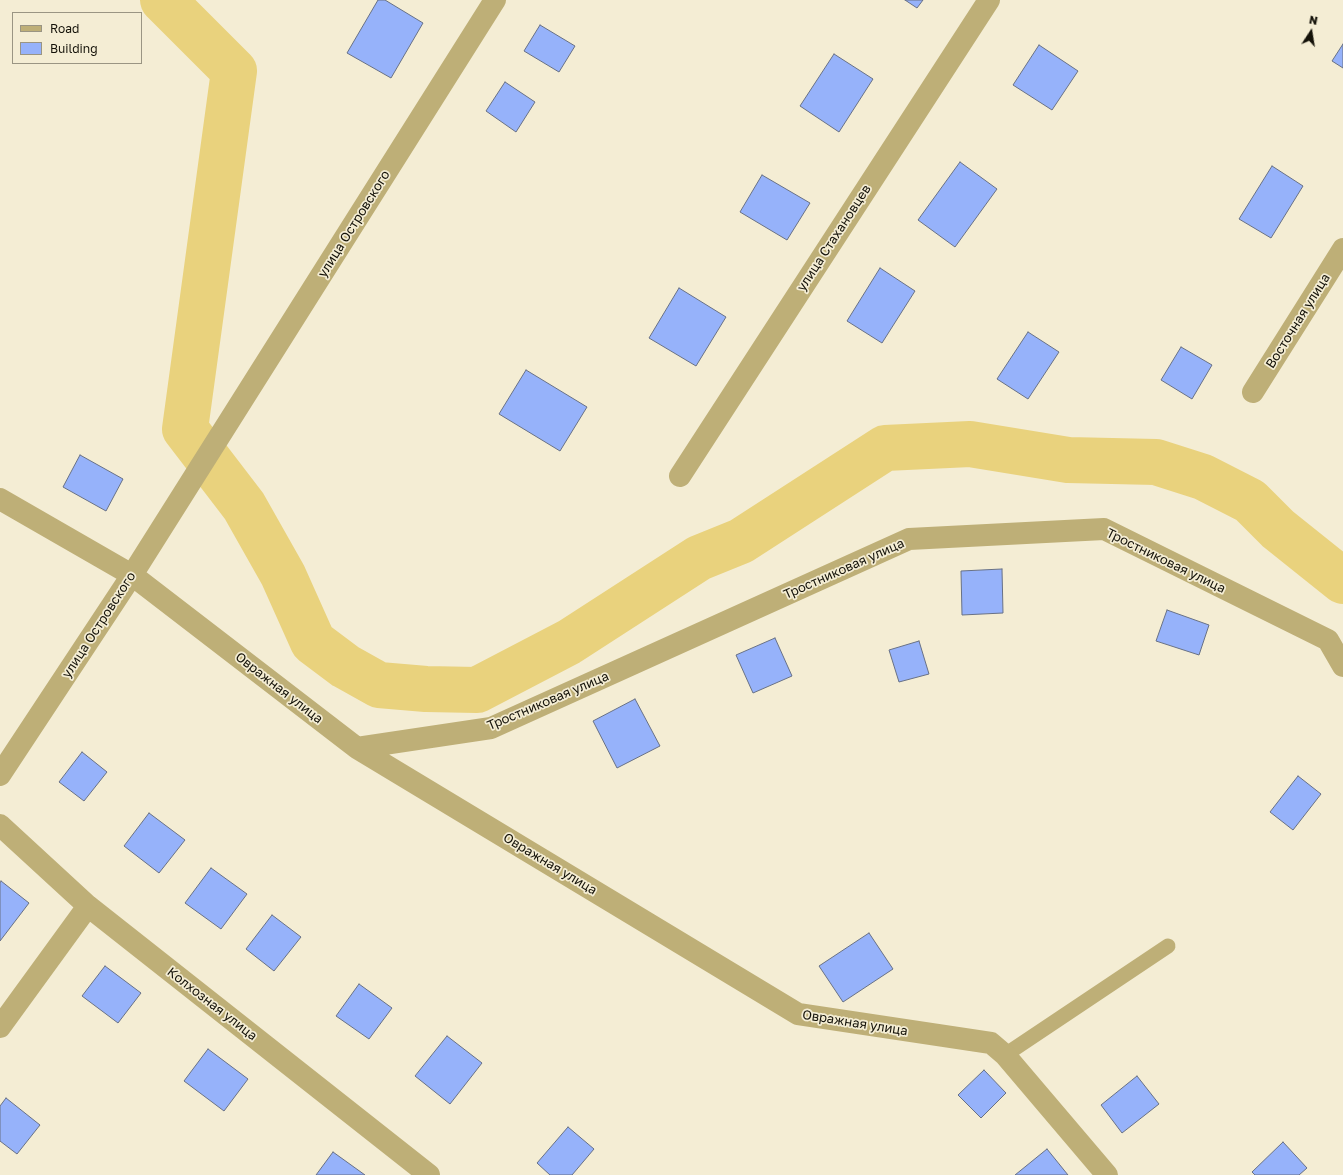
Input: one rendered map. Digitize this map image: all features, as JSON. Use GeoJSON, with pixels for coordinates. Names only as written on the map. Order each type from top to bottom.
{"type":"FeatureCollection","features":[{"type":"Feature","properties":{"kind":"street","name":"улица Островского"},"geometry":{"type":"LineString","coordinates":[[0,775],[132,575],[495,0]]}},
{"type":"Feature","properties":{"kind":"street","name":"улица Стахановцев"},"geometry":{"type":"LineString","coordinates":[[680,476],[989,0]]}},
{"type":"Feature","properties":{"kind":"street","name":"Восточная улица"},"geometry":{"type":"LineString","coordinates":[[1253,392],[1343,249]]}},
{"type":"Feature","properties":{"kind":"street","name":"Овражная улица"},"geometry":{"type":"LineString","coordinates":[[0,499],[132,575],[357,748],[798,1014],[991,1043],[1005,1055],[1107,1175]]}},
{"type":"Feature","properties":{"kind":"street","name":"Тростниковая улица"},"geometry":{"type":"LineString","coordinates":[[357,748],[491,728],[909,539],[1104,529],[1328,640],[1343,666]]}},
{"type":"Feature","properties":{"kind":"street","name":"Колхозная улица"},"geometry":{"type":"LineString","coordinates":[[0,825],[88,906],[429,1175]]}},
{"type":"Feature","properties":{"kind":"street"},"geometry":{"type":"LineString","coordinates":[[0,1027],[88,906]]}},
{"type":"Feature","properties":{"kind":"lane"},"geometry":{"type":"LineString","coordinates":[[1005,1055],[1168,946]]}},
{"type":"Feature","properties":{"kind":"building"},"geometry":{"type":"Polygon","coordinates":[[[378,0],[385,0],[423,23],[391,78],[347,53],[378,0]]]}},
{"type":"Feature","properties":{"kind":"building"},"geometry":{"type":"Polygon","coordinates":[[[905,0],[923,0],[917,8],[905,0]]]}},
{"type":"Feature","properties":{"kind":"building"},"geometry":{"type":"Polygon","coordinates":[[[540,25],[575,46],[559,72],[524,51],[540,25]]]}},
{"type":"Feature","properties":{"kind":"building"},"geometry":{"type":"Polygon","coordinates":[[[1343,44],[1343,68],[1332,61],[1343,44]]]}},
{"type":"Feature","properties":{"kind":"building"},"geometry":{"type":"Polygon","coordinates":[[[1039,45],[1078,71],[1052,110],[1013,85],[1039,45]]]}},
{"type":"Feature","properties":{"kind":"building"},"geometry":{"type":"Polygon","coordinates":[[[834,54],[873,79],[839,132],[800,106],[834,54]]]}},
{"type":"Feature","properties":{"kind":"building"},"geometry":{"type":"Polygon","coordinates":[[[505,82],[535,102],[516,132],[486,111],[505,82]]]}},
{"type":"Feature","properties":{"kind":"building"},"geometry":{"type":"Polygon","coordinates":[[[960,162],[997,189],[955,247],[918,220],[960,162]]]}},
{"type":"Feature","properties":{"kind":"building"},"geometry":{"type":"Polygon","coordinates":[[[1272,166],[1303,186],[1271,238],[1239,219],[1272,166]]]}},
{"type":"Feature","properties":{"kind":"building"},"geometry":{"type":"Polygon","coordinates":[[[762,175],[810,203],[787,240],[740,212],[762,175]]]}},
{"type":"Feature","properties":{"kind":"building"},"geometry":{"type":"Polygon","coordinates":[[[880,268],[915,291],[882,343],[847,321],[880,268]]]}},
{"type":"Feature","properties":{"kind":"building"},"geometry":{"type":"Polygon","coordinates":[[[679,288],[726,317],[696,366],[649,338],[679,288]]]}},
{"type":"Feature","properties":{"kind":"building"},"geometry":{"type":"Polygon","coordinates":[[[1028,332],[1059,352],[1028,399],[997,379],[1028,332]]]}},
{"type":"Feature","properties":{"kind":"building"},"geometry":{"type":"Polygon","coordinates":[[[1181,347],[1212,365],[1192,399],[1161,380],[1181,347]]]}},
{"type":"Feature","properties":{"kind":"building"},"geometry":{"type":"Polygon","coordinates":[[[526,370],[587,407],[560,451],[499,414],[526,370]]]}},
{"type":"Feature","properties":{"kind":"building"},"geometry":{"type":"Polygon","coordinates":[[[80,455],[123,479],[106,511],[63,487],[80,455]]]}},
{"type":"Feature","properties":{"kind":"building"},"geometry":{"type":"Polygon","coordinates":[[[1002,569],[1003,613],[962,615],[961,571],[1002,569]]]}},
{"type":"Feature","properties":{"kind":"building"},"geometry":{"type":"Polygon","coordinates":[[[1167,610],[1209,625],[1199,655],[1156,641],[1167,610]]]}},
{"type":"Feature","properties":{"kind":"building"},"geometry":{"type":"Polygon","coordinates":[[[775,638],[792,676],[753,693],[736,655],[775,638]]]}},
{"type":"Feature","properties":{"kind":"building"},"geometry":{"type":"Polygon","coordinates":[[[919,641],[929,674],[899,682],[889,650],[919,641]]]}},
{"type":"Feature","properties":{"kind":"building"},"geometry":{"type":"Polygon","coordinates":[[[635,699],[660,746],[617,768],[593,721],[635,699]]]}},
{"type":"Feature","properties":{"kind":"building"},"geometry":{"type":"Polygon","coordinates":[[[82,752],[107,772],[84,801],[59,782],[82,752]]]}},
{"type":"Feature","properties":{"kind":"building"},"geometry":{"type":"Polygon","coordinates":[[[1298,776],[1321,794],[1293,830],[1270,812],[1298,776]]]}},
{"type":"Feature","properties":{"kind":"building"},"geometry":{"type":"Polygon","coordinates":[[[149,813],[185,840],[159,873],[124,846],[149,813]]]}},
{"type":"Feature","properties":{"kind":"building"},"geometry":{"type":"Polygon","coordinates":[[[211,868],[247,894],[221,929],[185,903],[211,868]]]}},
{"type":"Feature","properties":{"kind":"building"},"geometry":{"type":"Polygon","coordinates":[[[1,881],[29,903],[0,941],[0,883],[1,881]]]}},
{"type":"Feature","properties":{"kind":"building"},"geometry":{"type":"Polygon","coordinates":[[[272,915],[301,937],[274,971],[246,949],[272,915]]]}},
{"type":"Feature","properties":{"kind":"building"},"geometry":{"type":"Polygon","coordinates":[[[869,933],[893,969],[843,1002],[819,966],[869,933]]]}},
{"type":"Feature","properties":{"kind":"building"},"geometry":{"type":"Polygon","coordinates":[[[105,966],[141,993],[118,1023],[82,996],[105,966]]]}},
{"type":"Feature","properties":{"kind":"building"},"geometry":{"type":"Polygon","coordinates":[[[359,984],[392,1008],[369,1039],[336,1016],[359,984]]]}},
{"type":"Feature","properties":{"kind":"building"},"geometry":{"type":"Polygon","coordinates":[[[447,1036],[482,1063],[450,1104],[415,1076],[447,1036]]]}},
{"type":"Feature","properties":{"kind":"building"},"geometry":{"type":"Polygon","coordinates":[[[208,1049],[248,1079],[224,1111],[184,1081],[208,1049]]]}},
{"type":"Feature","properties":{"kind":"building"},"geometry":{"type":"Polygon","coordinates":[[[984,1070],[1006,1093],[981,1118],[958,1095],[984,1070]]]}},
{"type":"Feature","properties":{"kind":"building"},"geometry":{"type":"Polygon","coordinates":[[[1137,1076],[1159,1104],[1122,1133],[1101,1105],[1137,1076]]]}},
{"type":"Feature","properties":{"kind":"building"},"geometry":{"type":"Polygon","coordinates":[[[6,1098],[40,1125],[17,1154],[0,1141],[0,1106],[6,1098]]]}},
{"type":"Feature","properties":{"kind":"building"},"geometry":{"type":"Polygon","coordinates":[[[568,1127],[594,1149],[572,1175],[550,1175],[537,1163],[568,1127]]]}},
{"type":"Feature","properties":{"kind":"building"},"geometry":{"type":"Polygon","coordinates":[[[1283,1142],[1307,1168],[1299,1175],[1255,1175],[1252,1172],[1283,1142]]]}},
{"type":"Feature","properties":{"kind":"building"},"geometry":{"type":"Polygon","coordinates":[[[1047,1149],[1068,1175],[1015,1175],[1047,1149]]]}},
{"type":"Feature","properties":{"kind":"building"},"geometry":{"type":"Polygon","coordinates":[[[333,1152],[365,1175],[316,1175],[333,1152]]]}},
{"type":"Feature","properties":{"kind":"waterway"},"geometry":{"type":"LineString","coordinates":[[163,0],[234,71],[185,429],[244,506],[283,575],[313,642],[345,666],[379,685],[426,689],[477,690],[569,642],[699,558],[741,541],[885,448],[970,444],[1068,460],[1156,462],[1203,477],[1250,501],[1278,529],[1343,581]]}}]}
